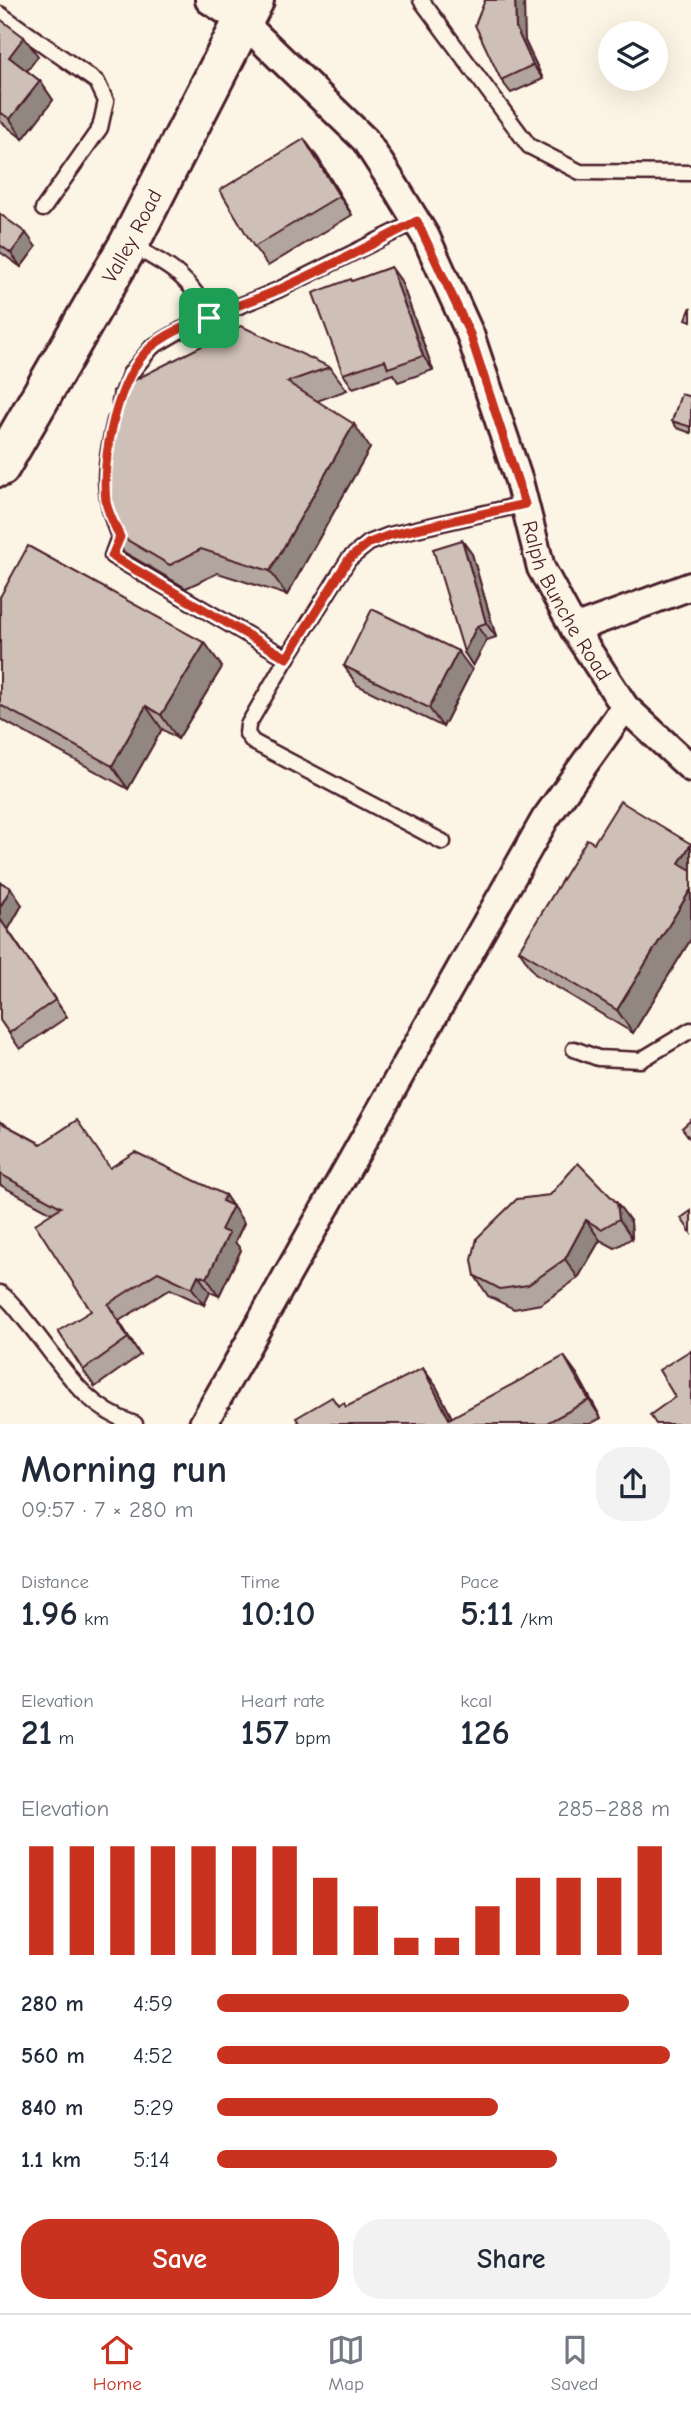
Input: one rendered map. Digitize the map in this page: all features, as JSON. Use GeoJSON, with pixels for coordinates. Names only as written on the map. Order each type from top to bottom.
{"type":"FeatureCollection","features":[{"type":"Feature","properties":{"kind":"main road","name":"Valley Road"},"geometry":{"type":"LineString","coordinates":[[0,467],[129,244],[248,11]]}},
{"type":"Feature","properties":{"kind":"street","name":"Ralph Bunche Road"},"geometry":{"type":"LineString","coordinates":[[209,0],[248,11],[365,139],[417,221],[470,334],[525,504],[541,568],[574,629],[625,706],[691,768]]}},
{"type":"Feature","properties":{"kind":"street"},"geometry":{"type":"LineString","coordinates":[[574,629],[691,586]]}},
{"type":"Feature","properties":{"kind":"street"},"geometry":{"type":"LineString","coordinates":[[203,1424],[545,819],[625,706]]}},
{"type":"Feature","properties":{"kind":"lane"},"geometry":{"type":"LineString","coordinates":[[421,0],[529,146],[580,172],[691,173]]}},
{"type":"Feature","properties":{"kind":"lane"},"geometry":{"type":"LineString","coordinates":[[0,13],[97,82],[106,100],[100,128],[43,209]]}},
{"type":"Feature","properties":{"kind":"lane"},"geometry":{"type":"LineString","coordinates":[[287,658],[112,556],[120,537],[106,504],[106,459],[130,374],[152,347],[209,318],[278,290],[417,221]]}},
{"type":"Feature","properties":{"kind":"lane"},"geometry":{"type":"LineString","coordinates":[[129,244],[184,277],[200,296],[209,318]]}},
{"type":"Feature","properties":{"kind":"lane"},"geometry":{"type":"LineString","coordinates":[[443,842],[253,742],[247,734],[248,725],[349,559],[369,543],[390,535],[525,504]]}},
{"type":"Feature","properties":{"kind":"lane"},"geometry":{"type":"LineString","coordinates":[[575,1049],[598,1058],[641,1060],[691,1030]]}},
{"type":"Feature","properties":{"kind":"lane"},"geometry":{"type":"LineString","coordinates":[[0,1293],[40,1337],[75,1388],[118,1419],[135,1424]]}},
{"type":"Feature","properties":{"kind":"building"},"geometry":{"type":"Polygon","coordinates":[[[485,0],[515,0],[516,28],[533,65],[501,80],[475,25],[485,0]]]}},
{"type":"Feature","properties":{"kind":"building"},"geometry":{"type":"Polygon","coordinates":[[[0,19],[24,37],[9,57],[40,81],[10,119],[0,112],[0,19]]]}},
{"type":"Feature","properties":{"kind":"building"},"geometry":{"type":"Polygon","coordinates":[[[304,139],[339,196],[254,247],[220,190],[304,139]]]}},
{"type":"Feature","properties":{"kind":"building"},"geometry":{"type":"Polygon","coordinates":[[[0,214],[26,233],[11,253],[0,245],[0,214]]]}},
{"type":"Feature","properties":{"kind":"building"},"geometry":{"type":"Polygon","coordinates":[[[391,267],[423,356],[388,368],[385,360],[343,374],[313,293],[391,267]]]}},
{"type":"Feature","properties":{"kind":"building"},"geometry":{"type":"Polygon","coordinates":[[[691,307],[691,321],[686,319],[691,307]]]}},
{"type":"Feature","properties":{"kind":"building"},"geometry":{"type":"Polygon","coordinates":[[[241,326],[330,367],[287,382],[354,424],[270,571],[201,549],[170,565],[107,528],[112,516],[108,501],[113,391],[241,326]]]}},
{"type":"Feature","properties":{"kind":"building"},"geometry":{"type":"Polygon","coordinates":[[[681,394],[691,397],[691,427],[672,421],[681,394]]]}},
{"type":"Feature","properties":{"kind":"building"},"geometry":{"type":"Polygon","coordinates":[[[462,540],[486,623],[477,626],[464,652],[433,549],[462,540]]]}},
{"type":"Feature","properties":{"kind":"building"},"geometry":{"type":"Polygon","coordinates":[[[28,546],[205,643],[161,715],[146,706],[112,766],[0,705],[0,597],[28,546]]]}},
{"type":"Feature","properties":{"kind":"building"},"geometry":{"type":"Polygon","coordinates":[[[372,609],[458,651],[429,708],[344,666],[372,609]]]}},
{"type":"Feature","properties":{"kind":"building"},"geometry":{"type":"Polygon","coordinates":[[[620,801],[691,844],[679,863],[691,870],[691,889],[617,1010],[519,950],[587,839],[594,843],[620,801]]]}},
{"type":"Feature","properties":{"kind":"building"},"geometry":{"type":"Polygon","coordinates":[[[0,882],[11,888],[0,907],[0,882]]]}},
{"type":"Feature","properties":{"kind":"building"},"geometry":{"type":"Polygon","coordinates":[[[0,919],[55,1000],[9,1033],[0,1020],[0,919]]]}},
{"type":"Feature","properties":{"kind":"building"},"geometry":{"type":"Polygon","coordinates":[[[77,1120],[110,1168],[135,1152],[225,1195],[222,1201],[233,1206],[221,1230],[229,1233],[207,1278],[198,1275],[192,1288],[158,1272],[108,1304],[128,1338],[83,1370],[58,1331],[91,1311],[35,1224],[61,1207],[0,1174],[0,1122],[41,1144],[77,1120]]]}},
{"type":"Feature","properties":{"kind":"building"},"geometry":{"type":"Polygon","coordinates":[[[691,1120],[691,1140],[682,1128],[691,1120]]]}},
{"type":"Feature","properties":{"kind":"building"},"geometry":{"type":"Polygon","coordinates":[[[578,1163],[617,1203],[619,1219],[601,1229],[586,1220],[565,1259],[528,1285],[500,1289],[475,1276],[472,1260],[477,1238],[517,1199],[550,1195],[578,1163]]]}},
{"type":"Feature","properties":{"kind":"building"},"geometry":{"type":"Polygon","coordinates":[[[691,1211],[691,1233],[681,1218],[691,1211]]]}},
{"type":"Feature","properties":{"kind":"building"},"geometry":{"type":"Polygon","coordinates":[[[691,1350],[691,1422],[656,1424],[650,1415],[675,1397],[659,1370],[691,1350]]]}},
{"type":"Feature","properties":{"kind":"building"},"geometry":{"type":"Polygon","coordinates":[[[564,1356],[589,1400],[545,1424],[300,1424],[296,1418],[332,1397],[338,1406],[344,1403],[346,1407],[423,1368],[449,1419],[564,1356]]]}},
{"type":"Feature","properties":{"kind":"route"},"geometry":{"type":"LineString","coordinates":[[417,221],[470,334],[525,504],[390,535],[369,543],[349,559],[287,658],[112,556],[120,537],[106,504],[106,459],[118,406],[130,374],[152,347],[209,318],[278,290],[417,221]]}}]}
